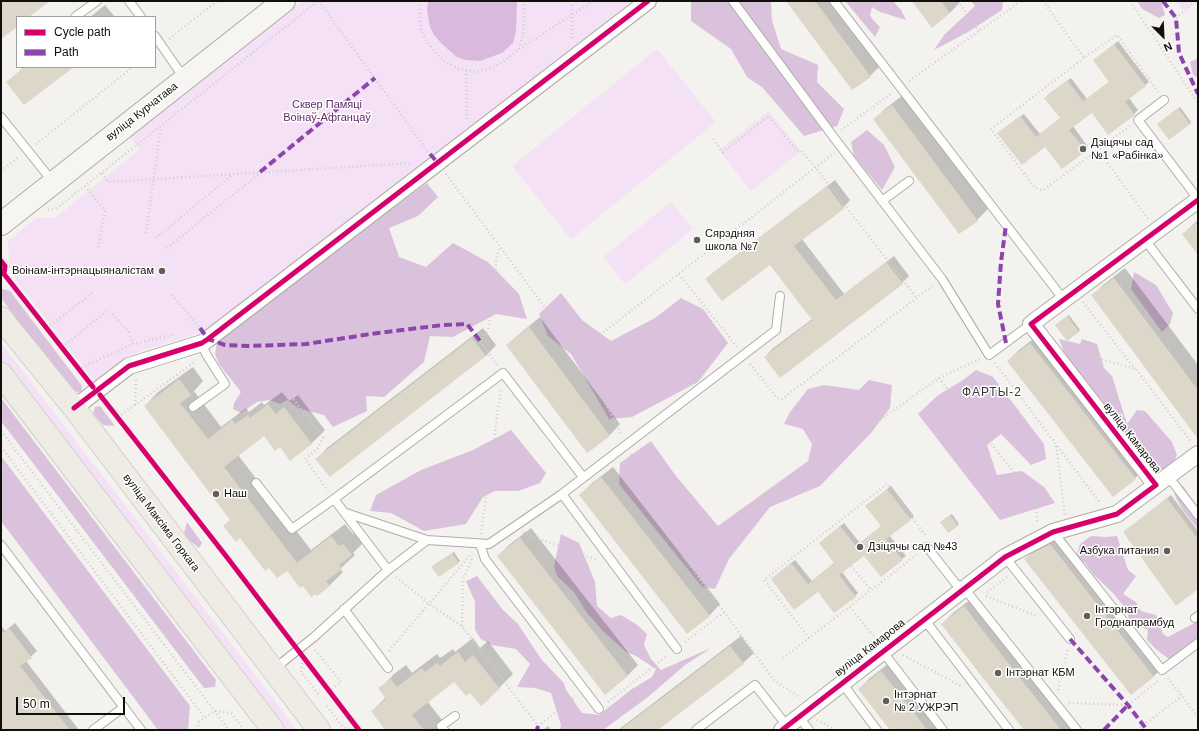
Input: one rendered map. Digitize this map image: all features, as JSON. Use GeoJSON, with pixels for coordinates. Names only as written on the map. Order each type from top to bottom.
{"type":"FeatureCollection","features":[{"type":"Feature","properties":{"kind":"main road","name":"вуліца Курчатава"},"geometry":{"type":"LineString","coordinates":[[1,224],[284,1]]}},
{"type":"Feature","properties":{"kind":"main road","name":"вуліца Максіма Горкага"},"geometry":{"type":"LineString","coordinates":[[1,318],[74,408],[318,730]]}},
{"type":"Feature","properties":{"kind":"main road"},"geometry":{"type":"LineString","coordinates":[[1,374],[273,730]]}},
{"type":"Feature","properties":{"kind":"street"},"geometry":{"type":"LineString","coordinates":[[74,408],[129,366],[202,342],[434,158],[648,1]]}},
{"type":"Feature","properties":{"kind":"street"},"geometry":{"type":"LineString","coordinates":[[1031,324],[1198,199]]}},
{"type":"Feature","properties":{"kind":"street","name":"вуліца Камарова"},"geometry":{"type":"LineString","coordinates":[[789,724],[1005,557],[1053,532],[1117,514],[1162,481],[1046,344],[1031,324]]}},
{"type":"Feature","properties":{"kind":"street"},"geometry":{"type":"LineString","coordinates":[[1162,481],[1197,450]]}},
{"type":"Feature","properties":{"kind":"lane"},"geometry":{"type":"LineString","coordinates":[[76,16],[97,1]]}},
{"type":"Feature","properties":{"kind":"lane"},"geometry":{"type":"LineString","coordinates":[[129,1],[140,16]]}},
{"type":"Feature","properties":{"kind":"lane"},"geometry":{"type":"LineString","coordinates":[[733,1],[942,279],[989,355],[1031,324]]}},
{"type":"Feature","properties":{"kind":"lane"},"geometry":{"type":"LineString","coordinates":[[834,1],[900,87],[1069,296]]}},
{"type":"Feature","properties":{"kind":"lane"},"geometry":{"type":"LineString","coordinates":[[156,37],[185,79]]}},
{"type":"Feature","properties":{"kind":"lane"},"geometry":{"type":"LineString","coordinates":[[1164,100],[1138,120],[1198,199]]}},
{"type":"Feature","properties":{"kind":"lane"},"geometry":{"type":"LineString","coordinates":[[1,118],[54,182]]}},
{"type":"Feature","properties":{"kind":"lane"},"geometry":{"type":"LineString","coordinates":[[882,201],[909,182]]}},
{"type":"Feature","properties":{"kind":"lane"},"geometry":{"type":"LineString","coordinates":[[1151,235],[1198,309]]}},
{"type":"Feature","properties":{"kind":"lane"},"geometry":{"type":"LineString","coordinates":[[346,513],[426,540],[489,544],[562,494],[776,330],[780,296]]}},
{"type":"Feature","properties":{"kind":"lane"},"geometry":{"type":"LineString","coordinates":[[193,407],[225,384],[202,342]]}},
{"type":"Feature","properties":{"kind":"lane"},"geometry":{"type":"LineString","coordinates":[[256,483],[292,529],[503,373],[583,477]]}},
{"type":"Feature","properties":{"kind":"lane"},"geometry":{"type":"LineString","coordinates":[[1162,481],[1198,515]]}},
{"type":"Feature","properties":{"kind":"lane"},"geometry":{"type":"LineString","coordinates":[[562,494],[677,648]]}},
{"type":"Feature","properties":{"kind":"lane"},"geometry":{"type":"LineString","coordinates":[[334,499],[388,570]]}},
{"type":"Feature","properties":{"kind":"lane"},"geometry":{"type":"LineString","coordinates":[[1053,532],[1162,670],[1198,643]]}},
{"type":"Feature","properties":{"kind":"lane"},"geometry":{"type":"LineString","coordinates":[[273,670],[301,654],[309,641],[344,609],[388,570],[426,540]]}},
{"type":"Feature","properties":{"kind":"lane"},"geometry":{"type":"LineString","coordinates":[[480,544],[485,559],[599,709]]}},
{"type":"Feature","properties":{"kind":"lane"},"geometry":{"type":"LineString","coordinates":[[1,545],[141,730]]}},
{"type":"Feature","properties":{"kind":"lane"},"geometry":{"type":"LineString","coordinates":[[927,547],[956,584],[964,588],[1077,730]]}},
{"type":"Feature","properties":{"kind":"lane"},"geometry":{"type":"LineString","coordinates":[[1005,557],[1070,639]]}},
{"type":"Feature","properties":{"kind":"lane"},"geometry":{"type":"LineString","coordinates":[[344,609],[388,668]]}},
{"type":"Feature","properties":{"kind":"lane"},"geometry":{"type":"LineString","coordinates":[[924,619],[1009,730]]}},
{"type":"Feature","properties":{"kind":"lane"},"geometry":{"type":"LineString","coordinates":[[886,649],[943,730]]}},
{"type":"Feature","properties":{"kind":"lane"},"geometry":{"type":"LineString","coordinates":[[842,683],[877,730]]}},
{"type":"Feature","properties":{"kind":"lane"},"geometry":{"type":"LineString","coordinates":[[696,730],[755,685],[789,724],[809,730]]}},
{"type":"Feature","properties":{"kind":"lane"},"geometry":{"type":"LineString","coordinates":[[93,730],[124,707]]}},
{"type":"Feature","properties":{"kind":"lane"},"geometry":{"type":"LineString","coordinates":[[444,730],[441,726],[455,716]]}},
{"type":"Feature","properties":{"kind":"path"},"geometry":{"type":"LineString","coordinates":[[161,44],[217,1]]}},
{"type":"Feature","properties":{"kind":"path"},"geometry":{"type":"LineString","coordinates":[[134,146],[318,1],[578,352],[627,443],[653,507],[685,559],[774,680],[804,701]]}},
{"type":"Feature","properties":{"kind":"path"},"geometry":{"type":"LineString","coordinates":[[422,1],[420,4],[421,29],[426,40],[434,51],[444,61],[457,68],[475,72],[488,69],[503,62],[519,48],[594,1]]}},
{"type":"Feature","properties":{"kind":"path"},"geometry":{"type":"LineString","coordinates":[[519,48],[523,34],[525,1]]}},
{"type":"Feature","properties":{"kind":"path"},"geometry":{"type":"LineString","coordinates":[[572,1],[572,46]]}},
{"type":"Feature","properties":{"kind":"path"},"geometry":{"type":"LineString","coordinates":[[958,1],[979,31]]}},
{"type":"Feature","properties":{"kind":"path"},"geometry":{"type":"LineString","coordinates":[[578,352],[841,146],[840,130],[1021,1]]}},
{"type":"Feature","properties":{"kind":"path"},"geometry":{"type":"LineString","coordinates":[[1043,1],[1084,58]]}},
{"type":"Feature","properties":{"kind":"path"},"geometry":{"type":"LineString","coordinates":[[1130,1],[1198,103]]}},
{"type":"Feature","properties":{"kind":"path"},"geometry":{"type":"LineString","coordinates":[[1176,18],[1196,1]]}},
{"type":"Feature","properties":{"kind":"path"},"geometry":{"type":"LineString","coordinates":[[1138,120],[1043,190],[1035,188],[991,129],[1084,58],[1117,35],[1164,100]]}},
{"type":"Feature","properties":{"kind":"path"},"geometry":{"type":"LineString","coordinates":[[1,171],[131,68]]}},
{"type":"Feature","properties":{"kind":"path"},"geometry":{"type":"LineString","coordinates":[[466,70],[467,125]]}},
{"type":"Feature","properties":{"kind":"path"},"geometry":{"type":"LineString","coordinates":[[713,139],[723,152],[769,116],[797,151],[801,151],[815,167],[916,297]]}},
{"type":"Feature","properties":{"kind":"path"},"geometry":{"type":"LineString","coordinates":[[146,233],[161,126]]}},
{"type":"Feature","properties":{"kind":"path"},"geometry":{"type":"LineString","coordinates":[[1098,150],[1151,235]]}},
{"type":"Feature","properties":{"kind":"path"},"geometry":{"type":"LineString","coordinates":[[102,173],[108,182],[418,163]]}},
{"type":"Feature","properties":{"kind":"path"},"geometry":{"type":"LineString","coordinates":[[167,248],[260,172]]}},
{"type":"Feature","properties":{"kind":"path"},"geometry":{"type":"LineString","coordinates":[[156,238],[233,174]]}},
{"type":"Feature","properties":{"kind":"path"},"geometry":{"type":"LineString","coordinates":[[85,186],[105,211],[98,248]]}},
{"type":"Feature","properties":{"kind":"path"},"geometry":{"type":"LineString","coordinates":[[462,626],[463,578],[480,544],[503,373],[480,341],[488,330],[494,297],[496,260],[500,246]]}},
{"type":"Feature","properties":{"kind":"path"},"geometry":{"type":"LineString","coordinates":[[1,261],[5,266],[4,274],[88,381]]}},
{"type":"Feature","properties":{"kind":"path"},"geometry":{"type":"LineString","coordinates":[[5,266],[89,271]]}},
{"type":"Feature","properties":{"kind":"path"},"geometry":{"type":"LineString","coordinates":[[679,274],[776,398],[782,399],[929,288]]}},
{"type":"Feature","properties":{"kind":"path"},"geometry":{"type":"LineString","coordinates":[[47,328],[92,293]]}},
{"type":"Feature","properties":{"kind":"path"},"geometry":{"type":"LineString","coordinates":[[118,418],[135,405],[202,342],[172,295]]}},
{"type":"Feature","properties":{"kind":"path"},"geometry":{"type":"LineString","coordinates":[[1069,296],[1136,369],[1197,450]]}},
{"type":"Feature","properties":{"kind":"path"},"geometry":{"type":"LineString","coordinates":[[62,347],[107,311]]}},
{"type":"Feature","properties":{"kind":"path"},"geometry":{"type":"LineString","coordinates":[[113,314],[128,332],[135,352]]}},
{"type":"Feature","properties":{"kind":"path"},"geometry":{"type":"LineString","coordinates":[[225,344],[254,362],[284,387],[323,437],[318,448],[305,459],[334,499]]}},
{"type":"Feature","properties":{"kind":"path"},"geometry":{"type":"LineString","coordinates":[[1046,344],[1136,369]]}},
{"type":"Feature","properties":{"kind":"path"},"geometry":{"type":"LineString","coordinates":[[989,355],[1100,504]]}},
{"type":"Feature","properties":{"kind":"path"},"geometry":{"type":"LineString","coordinates":[[685,559],[939,378],[981,359]]}},
{"type":"Feature","properties":{"kind":"path"},"geometry":{"type":"LineString","coordinates":[[135,405],[137,375]]}},
{"type":"Feature","properties":{"kind":"path"},"geometry":{"type":"LineString","coordinates":[[939,378],[1036,500],[1037,525]]}},
{"type":"Feature","properties":{"kind":"path"},"geometry":{"type":"LineString","coordinates":[[105,400],[359,730]]}},
{"type":"Feature","properties":{"kind":"path"},"geometry":{"type":"LineString","coordinates":[[1,431],[229,730]]}},
{"type":"Feature","properties":{"kind":"path"},"geometry":{"type":"LineString","coordinates":[[1056,445],[1065,517]]}},
{"type":"Feature","properties":{"kind":"path"},"geometry":{"type":"LineString","coordinates":[[1,447],[205,718]]}},
{"type":"Feature","properties":{"kind":"path"},"geometry":{"type":"LineString","coordinates":[[783,658],[932,544],[887,484],[764,580],[809,638]]}},
{"type":"Feature","properties":{"kind":"path"},"geometry":{"type":"LineString","coordinates":[[511,528],[616,568]]}},
{"type":"Feature","properties":{"kind":"path"},"geometry":{"type":"LineString","coordinates":[[382,659],[480,544]]}},
{"type":"Feature","properties":{"kind":"path"},"geometry":{"type":"LineString","coordinates":[[852,566],[871,590]]}},
{"type":"Feature","properties":{"kind":"path"},"geometry":{"type":"LineString","coordinates":[[388,570],[429,604],[462,626],[538,726],[585,689]]}},
{"type":"Feature","properties":{"kind":"path"},"geometry":{"type":"LineString","coordinates":[[1016,571],[982,595],[1058,624]]}},
{"type":"Feature","properties":{"kind":"path"},"geometry":{"type":"LineString","coordinates":[[850,607],[875,637]]}},
{"type":"Feature","properties":{"kind":"path"},"geometry":{"type":"LineString","coordinates":[[572,730],[724,612]]}},
{"type":"Feature","properties":{"kind":"path"},"geometry":{"type":"LineString","coordinates":[[1070,639],[1055,703],[1128,705],[1159,681],[1162,670]]}},
{"type":"Feature","properties":{"kind":"path"},"geometry":{"type":"LineString","coordinates":[[309,641],[341,682],[330,691]]}},
{"type":"Feature","properties":{"kind":"path"},"geometry":{"type":"LineString","coordinates":[[886,649],[986,699]]}},
{"type":"Feature","properties":{"kind":"path"},"geometry":{"type":"LineString","coordinates":[[301,654],[301,672],[318,695]]}},
{"type":"Feature","properties":{"kind":"path"},"geometry":{"type":"LineString","coordinates":[[1162,670],[1198,717]]}},
{"type":"Feature","properties":{"kind":"path"},"geometry":{"type":"LineString","coordinates":[[1137,730],[1182,696]]}},
{"type":"Feature","properties":{"kind":"path"},"geometry":{"type":"LineString","coordinates":[[327,706],[344,728],[355,730]]}},
{"type":"Feature","properties":{"kind":"path"},"geometry":{"type":"LineString","coordinates":[[197,730],[200,722],[214,711],[231,713],[244,730]]}},
{"type":"Feature","properties":{"kind":"green space","name":"Сквер Памяці Воінаў-Афганцаў"},"geometry":{"type":"Polygon","coordinates":[[[302,1],[640,1],[211,329],[129,355],[94,381],[16,280],[9,260],[8,241],[36,218],[55,218],[140,149],[129,137],[302,1]]]}},
{"type":"Feature","properties":{"kind":"green space"},"geometry":{"type":"Polygon","coordinates":[[[1175,1],[1194,1],[1183,10],[1175,1]]]}},
{"type":"Feature","properties":{"kind":"green space"},"geometry":{"type":"Polygon","coordinates":[[[657,49],[716,122],[571,239],[512,166],[657,49]]]}},
{"type":"Feature","properties":{"kind":"green space"},"geometry":{"type":"Polygon","coordinates":[[[769,111],[801,151],[751,191],[719,150],[769,111]]]}},
{"type":"Feature","properties":{"kind":"green space"},"geometry":{"type":"Polygon","coordinates":[[[671,202],[693,229],[625,284],[603,257],[671,202]]]}},
{"type":"Feature","properties":{"kind":"green space"},"geometry":{"type":"Polygon","coordinates":[[[1,343],[297,730],[284,730],[1,361],[1,343]]]}},
{"type":"Feature","properties":{"kind":"shaded area"},"geometry":{"type":"Polygon","coordinates":[[[428,1],[517,1],[516,31],[513,43],[502,53],[480,61],[465,60],[457,57],[434,35],[430,27],[427,11],[428,1]]]}},
{"type":"Feature","properties":{"kind":"shaded area"},"geometry":{"type":"Polygon","coordinates":[[[691,1],[771,1],[772,20],[781,49],[818,65],[817,82],[844,109],[837,126],[804,136],[762,87],[747,77],[731,49],[691,21],[691,1]]]}},
{"type":"Feature","properties":{"kind":"shaded area"},"geometry":{"type":"Polygon","coordinates":[[[845,1],[893,1],[901,10],[906,20],[880,12],[872,7],[870,15],[880,27],[875,37],[845,1]]]}},
{"type":"Feature","properties":{"kind":"shaded area"},"geometry":{"type":"Polygon","coordinates":[[[971,1],[1003,1],[1002,10],[968,32],[934,50],[944,35],[975,6],[971,1]]]}},
{"type":"Feature","properties":{"kind":"shaded area"},"geometry":{"type":"Polygon","coordinates":[[[1137,1],[1161,1],[1165,15],[1159,18],[1142,9],[1137,1]]]}},
{"type":"Feature","properties":{"kind":"shaded area"},"geometry":{"type":"Polygon","coordinates":[[[1198,58],[1198,78],[1193,75],[1190,62],[1198,58]]]}},
{"type":"Feature","properties":{"kind":"shaded area"},"geometry":{"type":"Polygon","coordinates":[[[867,130],[884,145],[895,167],[882,190],[854,156],[851,142],[867,130]]]}},
{"type":"Feature","properties":{"kind":"shaded area"},"geometry":{"type":"Polygon","coordinates":[[[427,183],[438,197],[418,216],[389,228],[399,257],[426,267],[453,243],[488,262],[519,294],[527,319],[496,314],[453,337],[430,336],[424,362],[384,397],[366,396],[367,411],[333,427],[324,415],[300,409],[287,400],[280,404],[269,400],[257,402],[241,413],[233,409],[234,403],[241,392],[219,364],[215,354],[218,336],[427,183]]]}},
{"type":"Feature","properties":{"kind":"shaded area"},"geometry":{"type":"Polygon","coordinates":[[[1134,272],[1156,285],[1173,313],[1170,324],[1162,332],[1131,289],[1134,272]]]}},
{"type":"Feature","properties":{"kind":"shaded area"},"geometry":{"type":"Polygon","coordinates":[[[3,289],[10,291],[82,386],[81,392],[71,391],[1,298],[1,291],[3,289]]]}},
{"type":"Feature","properties":{"kind":"shaded area"},"geometry":{"type":"Polygon","coordinates":[[[561,293],[582,320],[611,341],[655,318],[681,298],[703,309],[728,343],[698,382],[632,417],[609,419],[571,354],[548,336],[539,314],[561,293]]]}},
{"type":"Feature","properties":{"kind":"shaded area"},"geometry":{"type":"Polygon","coordinates":[[[1059,339],[1080,344],[1082,339],[1097,344],[1104,368],[1112,376],[1127,424],[1137,410],[1145,411],[1172,442],[1177,455],[1170,472],[1141,462],[1067,360],[1059,339]]]}},
{"type":"Feature","properties":{"kind":"shaded area"},"geometry":{"type":"Polygon","coordinates":[[[976,370],[993,377],[1044,444],[1046,459],[1031,465],[1001,434],[987,445],[997,475],[1022,471],[1044,487],[1055,503],[1000,520],[918,414],[937,396],[976,370]]]}},
{"type":"Feature","properties":{"kind":"shaded area"},"geometry":{"type":"Polygon","coordinates":[[[869,380],[892,385],[890,408],[871,433],[820,486],[770,507],[729,559],[715,589],[702,587],[619,484],[620,463],[651,441],[676,476],[718,526],[808,461],[812,444],[803,429],[784,424],[790,412],[808,389],[824,385],[859,390],[869,380]]]}},
{"type":"Feature","properties":{"kind":"shaded area"},"geometry":{"type":"Polygon","coordinates":[[[1,398],[216,680],[215,687],[204,688],[1,421],[1,398]]]}},
{"type":"Feature","properties":{"kind":"shaded area"},"geometry":{"type":"Polygon","coordinates":[[[100,406],[115,426],[103,425],[93,413],[95,407],[100,406]]]}},
{"type":"Feature","properties":{"kind":"shaded area"},"geometry":{"type":"Polygon","coordinates":[[[511,430],[546,473],[540,483],[518,491],[495,491],[483,497],[466,524],[424,531],[391,513],[370,511],[376,495],[421,470],[473,450],[511,430]]]}},
{"type":"Feature","properties":{"kind":"shaded area"},"geometry":{"type":"Polygon","coordinates":[[[1,456],[190,706],[188,730],[158,730],[1,521],[1,456]]]}},
{"type":"Feature","properties":{"kind":"shaded area"},"geometry":{"type":"Polygon","coordinates":[[[1183,486],[1198,506],[1198,529],[1183,510],[1174,493],[1183,486]]]}},
{"type":"Feature","properties":{"kind":"shaded area"},"geometry":{"type":"Polygon","coordinates":[[[187,522],[202,543],[199,548],[189,540],[184,533],[187,522]]]}},
{"type":"Feature","properties":{"kind":"shaded area"},"geometry":{"type":"Polygon","coordinates":[[[561,534],[579,543],[595,582],[597,606],[611,618],[621,615],[636,624],[647,634],[644,645],[651,659],[661,670],[711,648],[685,665],[648,697],[603,730],[560,730],[561,725],[551,693],[535,688],[517,687],[530,664],[516,649],[492,645],[481,639],[475,630],[475,602],[466,581],[477,576],[503,610],[518,624],[541,659],[564,683],[566,690],[582,713],[599,715],[632,689],[652,677],[656,669],[636,656],[626,652],[603,631],[587,613],[574,592],[557,576],[554,566],[561,534]]]}},
{"type":"Feature","properties":{"kind":"shaded area"},"geometry":{"type":"Polygon","coordinates":[[[1091,536],[1117,536],[1128,570],[1136,576],[1123,594],[1136,602],[1141,611],[1156,615],[1163,634],[1168,637],[1198,621],[1198,648],[1179,653],[1169,659],[1147,640],[1148,630],[1129,621],[1127,610],[1113,593],[1094,575],[1077,554],[1080,544],[1091,536]]]}},
{"type":"Feature","properties":{"kind":"building"},"geometry":{"type":"Polygon","coordinates":[[[1,1],[50,1],[30,16],[16,16],[16,28],[1,39],[1,1]]]}},
{"type":"Feature","properties":{"kind":"building"},"geometry":{"type":"Polygon","coordinates":[[[786,1],[815,1],[871,77],[852,90],[786,1]]]}},
{"type":"Feature","properties":{"kind":"building"},"geometry":{"type":"Polygon","coordinates":[[[912,1],[941,1],[950,13],[932,28],[912,1]]]}},
{"type":"Feature","properties":{"kind":"building"},"geometry":{"type":"Polygon","coordinates":[[[1114,44],[1146,86],[1125,102],[1135,115],[1108,135],[1092,113],[1069,130],[1086,151],[1062,169],[1045,147],[1022,165],[997,133],[1020,116],[1036,137],[1060,118],[1044,98],[1067,80],[1083,101],[1109,82],[1093,60],[1114,44]]]}},
{"type":"Feature","properties":{"kind":"building"},"geometry":{"type":"Polygon","coordinates":[[[24,68],[73,68],[24,105],[6,82],[24,68]]]}},
{"type":"Feature","properties":{"kind":"building"},"geometry":{"type":"Polygon","coordinates":[[[892,105],[978,221],[959,234],[873,119],[892,105]]]}},
{"type":"Feature","properties":{"kind":"building"},"geometry":{"type":"Polygon","coordinates":[[[1178,108],[1190,124],[1169,140],[1157,124],[1178,108]]]}},
{"type":"Feature","properties":{"kind":"building"},"geometry":{"type":"Polygon","coordinates":[[[827,186],[844,209],[794,246],[836,300],[886,262],[903,284],[780,378],[764,357],[812,320],[770,265],[722,301],[705,279],[827,186]]]}},
{"type":"Feature","properties":{"kind":"building"},"geometry":{"type":"Polygon","coordinates":[[[1198,222],[1198,255],[1182,234],[1198,222]]]}},
{"type":"Feature","properties":{"kind":"building"},"geometry":{"type":"Polygon","coordinates":[[[1114,278],[1198,390],[1198,439],[1091,295],[1114,278]]]}},
{"type":"Feature","properties":{"kind":"building"},"geometry":{"type":"Polygon","coordinates":[[[1067,316],[1079,332],[1067,341],[1055,325],[1067,316]]]}},
{"type":"Feature","properties":{"kind":"building"},"geometry":{"type":"Polygon","coordinates":[[[529,327],[610,436],[587,453],[506,345],[529,327]]]}},
{"type":"Feature","properties":{"kind":"building"},"geometry":{"type":"Polygon","coordinates":[[[472,338],[486,356],[330,477],[315,459],[472,338]]]}},
{"type":"Feature","properties":{"kind":"building"},"geometry":{"type":"Polygon","coordinates":[[[1030,343],[1136,479],[1113,497],[1007,361],[1030,343]]]}},
{"type":"Feature","properties":{"kind":"building"},"geometry":{"type":"Polygon","coordinates":[[[179,379],[191,395],[180,403],[208,439],[232,420],[235,424],[248,415],[250,418],[268,404],[276,414],[284,407],[312,444],[290,461],[280,447],[275,451],[264,436],[224,467],[297,563],[331,536],[339,546],[343,544],[352,555],[339,565],[342,569],[326,581],[330,586],[317,596],[316,594],[311,597],[303,586],[300,588],[287,571],[277,578],[269,568],[265,571],[240,538],[236,542],[223,526],[230,520],[144,406],[179,379]]]}},
{"type":"Feature","properties":{"kind":"building"},"geometry":{"type":"Polygon","coordinates":[[[601,477],[710,616],[687,634],[579,495],[601,477]]]}},
{"type":"Feature","properties":{"kind":"building"},"geometry":{"type":"Polygon","coordinates":[[[887,489],[911,520],[886,539],[903,560],[881,577],[864,556],[839,575],[856,597],[834,613],[818,592],[794,610],[771,579],[791,563],[808,584],[834,563],[819,543],[840,526],[856,546],[881,526],[865,506],[887,489]]]}},
{"type":"Feature","properties":{"kind":"building","name":"Азбука питания"},"geometry":{"type":"Polygon","coordinates":[[[1167,498],[1198,539],[1198,589],[1176,606],[1123,532],[1167,498]]]}},
{"type":"Feature","properties":{"kind":"building"},"geometry":{"type":"Polygon","coordinates":[[[950,515],[958,526],[948,533],[940,522],[950,515]]]}},
{"type":"Feature","properties":{"kind":"building"},"geometry":{"type":"Polygon","coordinates":[[[520,538],[628,676],[605,695],[497,556],[520,538]]]}},
{"type":"Feature","properties":{"kind":"building","name":"Інтэрнат Гроднапрамбуд"},"geometry":{"type":"Polygon","coordinates":[[[1050,544],[1154,677],[1131,695],[1024,559],[1050,544]]]}},
{"type":"Feature","properties":{"kind":"building"},"geometry":{"type":"Polygon","coordinates":[[[452,553],[459,563],[439,577],[431,567],[452,553]]]}},
{"type":"Feature","properties":{"kind":"building","name":"Інтэрнат КБМ"},"geometry":{"type":"Polygon","coordinates":[[[964,606],[1061,730],[1024,730],[1001,701],[941,624],[964,606]]]}},
{"type":"Feature","properties":{"kind":"building"},"geometry":{"type":"Polygon","coordinates":[[[9,628],[32,658],[20,666],[70,730],[1,730],[1,634],[9,628]]]}},
{"type":"Feature","properties":{"kind":"building"},"geometry":{"type":"Polygon","coordinates":[[[730,646],[744,664],[658,730],[620,730],[730,646]]]}},
{"type":"Feature","properties":{"kind":"building"},"geometry":{"type":"Polygon","coordinates":[[[458,652],[465,662],[473,655],[500,689],[481,706],[470,693],[466,696],[454,682],[412,715],[424,730],[385,730],[371,711],[386,699],[378,688],[391,679],[397,687],[422,668],[425,672],[437,663],[440,666],[458,652]]]}},
{"type":"Feature","properties":{"kind":"building","name":"Інтэрнат № 2 УЖРЭП"},"geometry":{"type":"Polygon","coordinates":[[[881,671],[927,730],[890,730],[858,689],[881,671]]]}},
{"type":"Feature","properties":{"kind":"marked path"},"geometry":{"type":"LineString","coordinates":[[1163,1],[1176,18],[1179,53],[1198,94]]}},
{"type":"Feature","properties":{"kind":"marked path"},"geometry":{"type":"LineString","coordinates":[[260,172],[375,78]]}},
{"type":"Feature","properties":{"kind":"marked path"},"geometry":{"type":"LineString","coordinates":[[430,154],[437,162]]}},
{"type":"Feature","properties":{"kind":"marked path"},"geometry":{"type":"LineString","coordinates":[[1006,225],[1001,262],[998,304],[1006,343]]}},
{"type":"Feature","properties":{"kind":"marked path"},"geometry":{"type":"LineString","coordinates":[[200,328],[208,339],[225,345],[248,346],[306,344],[443,325],[467,324],[480,341]]}},
{"type":"Feature","properties":{"kind":"marked path"},"geometry":{"type":"LineString","coordinates":[[1070,639],[1128,705],[1147,730]]}},
{"type":"Feature","properties":{"kind":"marked path"},"geometry":{"type":"LineString","coordinates":[[1104,730],[1128,705]]}},
{"type":"Feature","properties":{"kind":"marked path"},"geometry":{"type":"LineString","coordinates":[[537,730],[538,726]]}},
{"type":"Feature","properties":{"kind":"cycle path"},"geometry":{"type":"LineString","coordinates":[[74,408],[129,366],[202,343],[208,339],[648,1]]}},
{"type":"Feature","properties":{"kind":"cycle path"},"geometry":{"type":"LineString","coordinates":[[782,730],[1005,557],[1053,532],[1117,514],[1156,485],[1031,324],[1198,200]]}},
{"type":"Feature","properties":{"kind":"cycle path"},"geometry":{"type":"LineString","coordinates":[[1,261],[5,266],[4,274],[93,387]]}},
{"type":"Feature","properties":{"kind":"cycle path"},"geometry":{"type":"LineString","coordinates":[[100,395],[226,556],[359,730]]}},
{"type":"Feature","properties":{"kind":"place","name":"Дзіцячы сад №1 «Рабінка»"},"geometry":{"type":"Point","coordinates":[1083,149]}},
{"type":"Feature","properties":{"kind":"place","name":"Сярэдняя школа №7"},"geometry":{"type":"Point","coordinates":[697,240]}},
{"type":"Feature","properties":{"kind":"place","name":"Воінам-інтэрнацыяналістам"},"geometry":{"type":"Point","coordinates":[162,271]}},
{"type":"Feature","properties":{"kind":"place","name":"Наш"},"geometry":{"type":"Point","coordinates":[216,494]}},
{"type":"Feature","properties":{"kind":"place","name":"Дзіцячы сад №43"},"geometry":{"type":"Point","coordinates":[860,547]}},
{"type":"Feature","properties":{"kind":"place","name":"Азбука питания"},"geometry":{"type":"Point","coordinates":[1167,551]}},
{"type":"Feature","properties":{"kind":"place","name":"Інтэрнат Гроднапрамбуд"},"geometry":{"type":"Point","coordinates":[1087,616]}},
{"type":"Feature","properties":{"kind":"place","name":"Інтэрнат КБМ"},"geometry":{"type":"Point","coordinates":[998,673]}},
{"type":"Feature","properties":{"kind":"place","name":"Інтэрнат № 2 УЖРЭП"},"geometry":{"type":"Point","coordinates":[886,701]}},
{"type":"Feature","properties":{"kind":"district","name":"ФАРТЫ-2"},"geometry":{"type":"Point","coordinates":[992,393]}}]}
